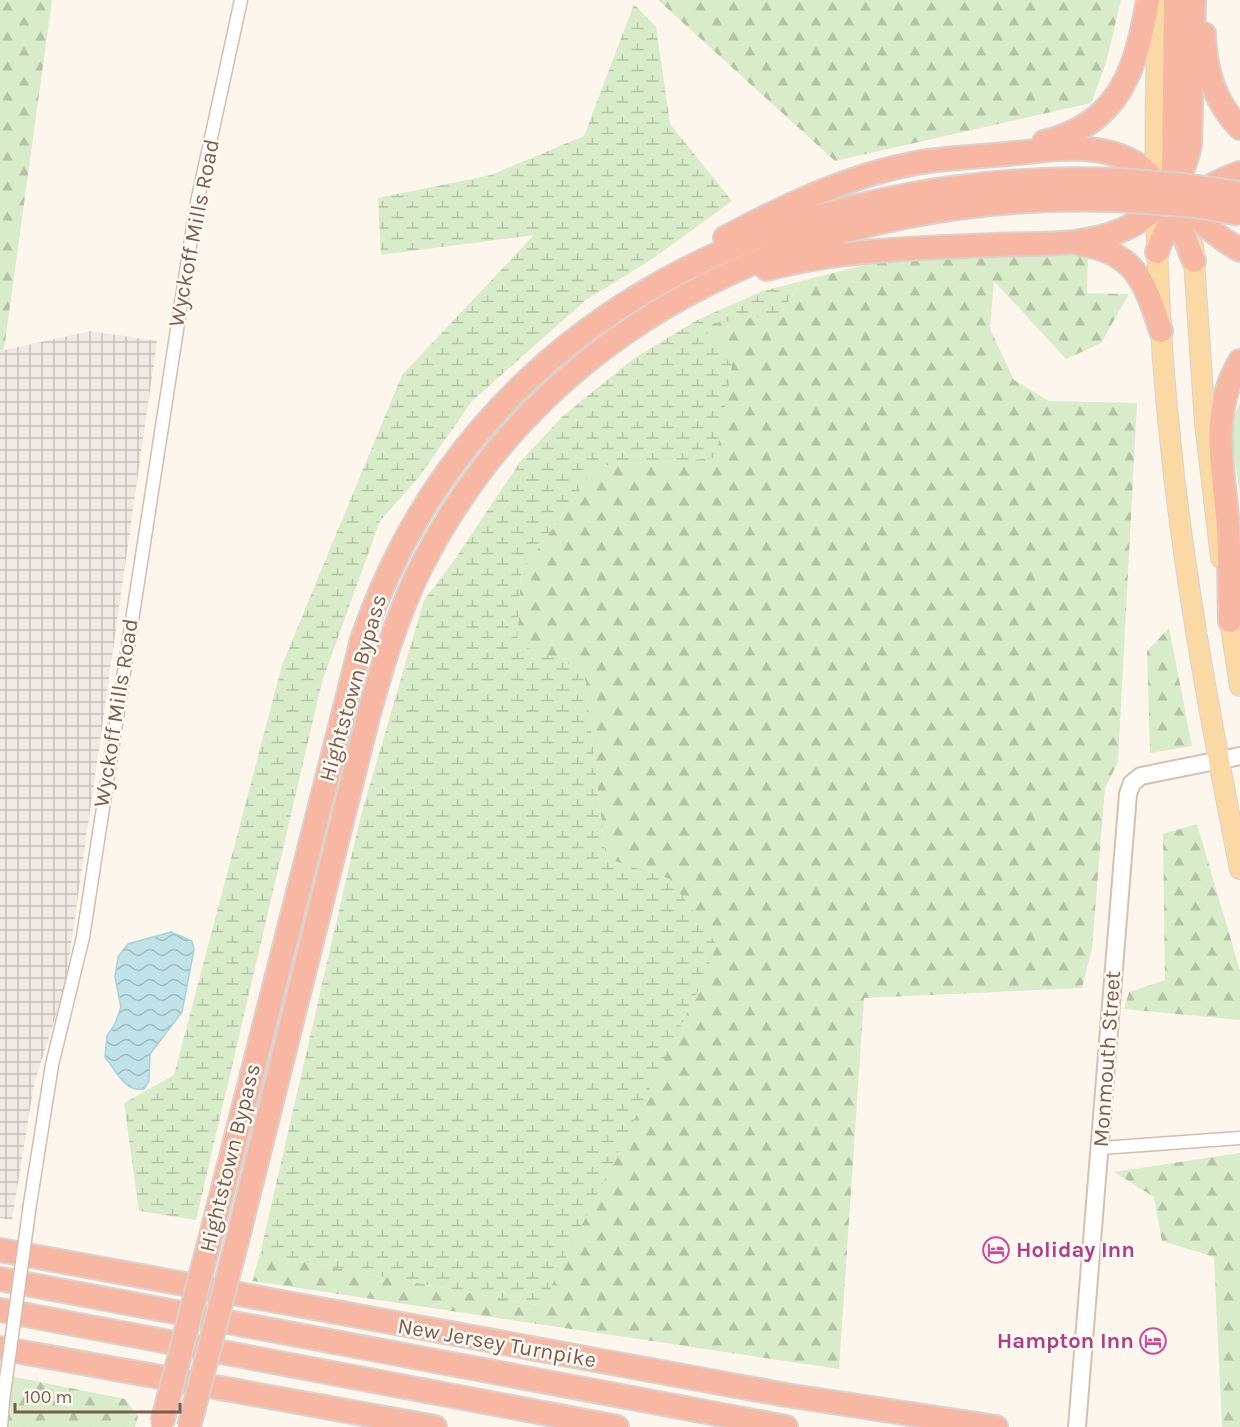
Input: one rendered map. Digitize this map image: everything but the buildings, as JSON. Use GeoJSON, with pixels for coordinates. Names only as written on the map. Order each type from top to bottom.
{"type":"FeatureCollection","features":[{"type":"Feature","properties":{"kind":"highway"},"geometry":{"type":"LineString","coordinates":[[611,312],[656,274],[802,198],[877,172],[1060,138],[1099,115],[1120,92],[1139,48],[1148,0]]}},
{"type":"Feature","properties":{"kind":"highway"},"geometry":{"type":"LineString","coordinates":[[1175,0],[1172,156],[1174,200],[1194,261]]}},
{"type":"Feature","properties":{"kind":"highway"},"geometry":{"type":"LineString","coordinates":[[1157,252],[1185,168],[1190,145],[1194,0]]}},
{"type":"Feature","properties":{"kind":"highway"},"geometry":{"type":"LineString","coordinates":[[1206,0],[1204,47],[1208,72],[1216,96],[1240,128]]}},
{"type":"Feature","properties":{"kind":"highway"},"geometry":{"type":"LineString","coordinates":[[960,157],[1087,149],[1127,159],[1142,168],[1174,200],[1240,250]]}},
{"type":"Feature","properties":{"kind":"highway"},"geometry":{"type":"LineString","coordinates":[[636,324],[740,278],[799,262],[910,249],[1066,242],[1115,232],[1141,220],[1174,200],[1240,174]]}},
{"type":"Feature","properties":{"kind":"highway","name":"Hightstown Bypass"},"geometry":{"type":"LineString","coordinates":[[162,1425],[351,680],[383,585],[430,496],[477,433],[547,361],[611,312],[670,277],[716,255],[788,227],[854,208],[969,186],[1046,180],[1119,190],[1240,213]]}},
{"type":"Feature","properties":{"kind":"highway","name":"Hightstown Bypass"},"geometry":{"type":"LineString","coordinates":[[189,1427],[374,697],[390,642],[409,594],[451,515],[503,443],[543,399],[573,372],[636,324],[732,270],[794,246],[861,227],[927,213],[993,204],[1183,185],[1240,193]]}},
{"type":"Feature","properties":{"kind":"highway"},"geometry":{"type":"LineString","coordinates":[[1066,242],[1099,247],[1128,262],[1145,286],[1161,331]]}},
{"type":"Feature","properties":{"kind":"highway"},"geometry":{"type":"LineString","coordinates":[[1230,621],[1228,528],[1219,429],[1224,396],[1240,361]]}},
{"type":"Feature","properties":{"kind":"highway","name":"New Jersey Turnpike"},"geometry":{"type":"LineString","coordinates":[[0,1250],[786,1395],[996,1427]]}},
{"type":"Feature","properties":{"kind":"highway","name":"New Jersey Turnpike"},"geometry":{"type":"LineString","coordinates":[[0,1279],[786,1427]]}},
{"type":"Feature","properties":{"kind":"highway"},"geometry":{"type":"LineString","coordinates":[[0,1310],[617,1427]]}},
{"type":"Feature","properties":{"kind":"highway"},"geometry":{"type":"LineString","coordinates":[[0,1348],[435,1427]]}},
{"type":"Feature","properties":{"kind":"main road"},"geometry":{"type":"LineString","coordinates":[[1159,0],[1174,200]]}},
{"type":"Feature","properties":{"kind":"main road"},"geometry":{"type":"LineString","coordinates":[[1157,252],[1161,331],[1177,498],[1219,760],[1240,869]]}},
{"type":"Feature","properties":{"kind":"main road"},"geometry":{"type":"LineString","coordinates":[[1194,261],[1209,463],[1240,686]]}},
{"type":"Feature","properties":{"kind":"street","name":"Wyckoff Mills Road"},"geometry":{"type":"LineString","coordinates":[[1,1427],[30,1204],[52,1065],[83,937],[195,218],[241,0]]}},
{"type":"Feature","properties":{"kind":"street","name":"Monmouth Street"},"geometry":{"type":"LineString","coordinates":[[1077,1427],[1129,788],[1136,778],[1146,774],[1240,756]]}},
{"type":"Feature","properties":{"kind":"street"},"geometry":{"type":"LineString","coordinates":[[1101,1148],[1240,1138]]}},
{"type":"Feature","properties":{"kind":"shaded area"},"geometry":{"type":"Polygon","coordinates":[[[91,331],[157,341],[65,987],[34,1084],[12,1220],[0,1218],[0,351],[91,331]]]}},
{"type":"Feature","properties":{"kind":"green space"},"geometry":{"type":"Polygon","coordinates":[[[0,0],[52,0],[4,349],[0,351],[0,0]]]}},
{"type":"Feature","properties":{"kind":"green space"},"geometry":{"type":"Polygon","coordinates":[[[658,0],[1121,0],[1106,63],[1091,103],[835,161],[658,0]]]}},
{"type":"Feature","properties":{"kind":"green space"},"geometry":{"type":"Polygon","coordinates":[[[634,4],[656,27],[670,124],[732,201],[655,257],[586,300],[472,401],[419,477],[380,521],[322,682],[196,1220],[139,1211],[124,1103],[174,1075],[282,665],[402,375],[534,235],[381,255],[378,198],[491,175],[584,136],[634,4]]]}},
{"type":"Feature","properties":{"kind":"green space"},"geometry":{"type":"Polygon","coordinates":[[[1088,248],[1087,293],[1129,294],[1101,343],[1066,359],[994,281],[990,329],[1014,380],[1049,401],[1137,403],[1118,762],[1105,788],[1092,948],[1082,988],[864,998],[839,1369],[252,1281],[260,1254],[542,1306],[670,879],[606,859],[584,670],[517,644],[521,573],[597,466],[716,458],[702,324],[780,314],[802,281],[891,258],[1088,248]]]}},
{"type":"Feature","properties":{"kind":"green space"},"geometry":{"type":"Polygon","coordinates":[[[802,281],[780,314],[702,325],[732,366],[716,458],[597,466],[521,573],[517,644],[584,669],[606,858],[670,879],[717,945],[700,987],[542,1306],[260,1254],[361,815],[424,600],[453,562],[520,462],[563,416],[633,359],[699,319],[763,291],[802,281]]]}},
{"type":"Feature","properties":{"kind":"green space"},"geometry":{"type":"Polygon","coordinates":[[[1240,403],[1240,494],[1230,426],[1240,403]]]}},
{"type":"Feature","properties":{"kind":"green space"},"geometry":{"type":"Polygon","coordinates":[[[1169,628],[1192,746],[1150,753],[1147,651],[1169,628]]]}},
{"type":"Feature","properties":{"kind":"green space"},"geometry":{"type":"Polygon","coordinates":[[[1197,824],[1240,971],[1240,1020],[1124,1009],[1129,992],[1165,980],[1163,834],[1197,824]]]}},
{"type":"Feature","properties":{"kind":"green space"},"geometry":{"type":"Polygon","coordinates":[[[1240,1153],[1240,1427],[1222,1427],[1214,1257],[1162,1241],[1154,1197],[1114,1172],[1240,1153]]]}},
{"type":"Feature","properties":{"kind":"green space"},"geometry":{"type":"Polygon","coordinates":[[[0,1374],[125,1399],[138,1416],[135,1427],[0,1427],[0,1374]]]}},
{"type":"Feature","properties":{"kind":"water"},"geometry":{"type":"Polygon","coordinates":[[[171,932],[192,941],[194,950],[182,1012],[150,1054],[149,1081],[144,1089],[137,1089],[121,1079],[105,1057],[107,1036],[115,1024],[121,1007],[115,977],[118,957],[128,944],[171,932]]]}},
{"type":"Feature","properties":{"kind":"place","name":"Holiday Inn"},"geometry":{"type":"Point","coordinates":[996,1250]}},
{"type":"Feature","properties":{"kind":"place","name":"Hampton Inn"},"geometry":{"type":"Point","coordinates":[1153,1341]}}]}
